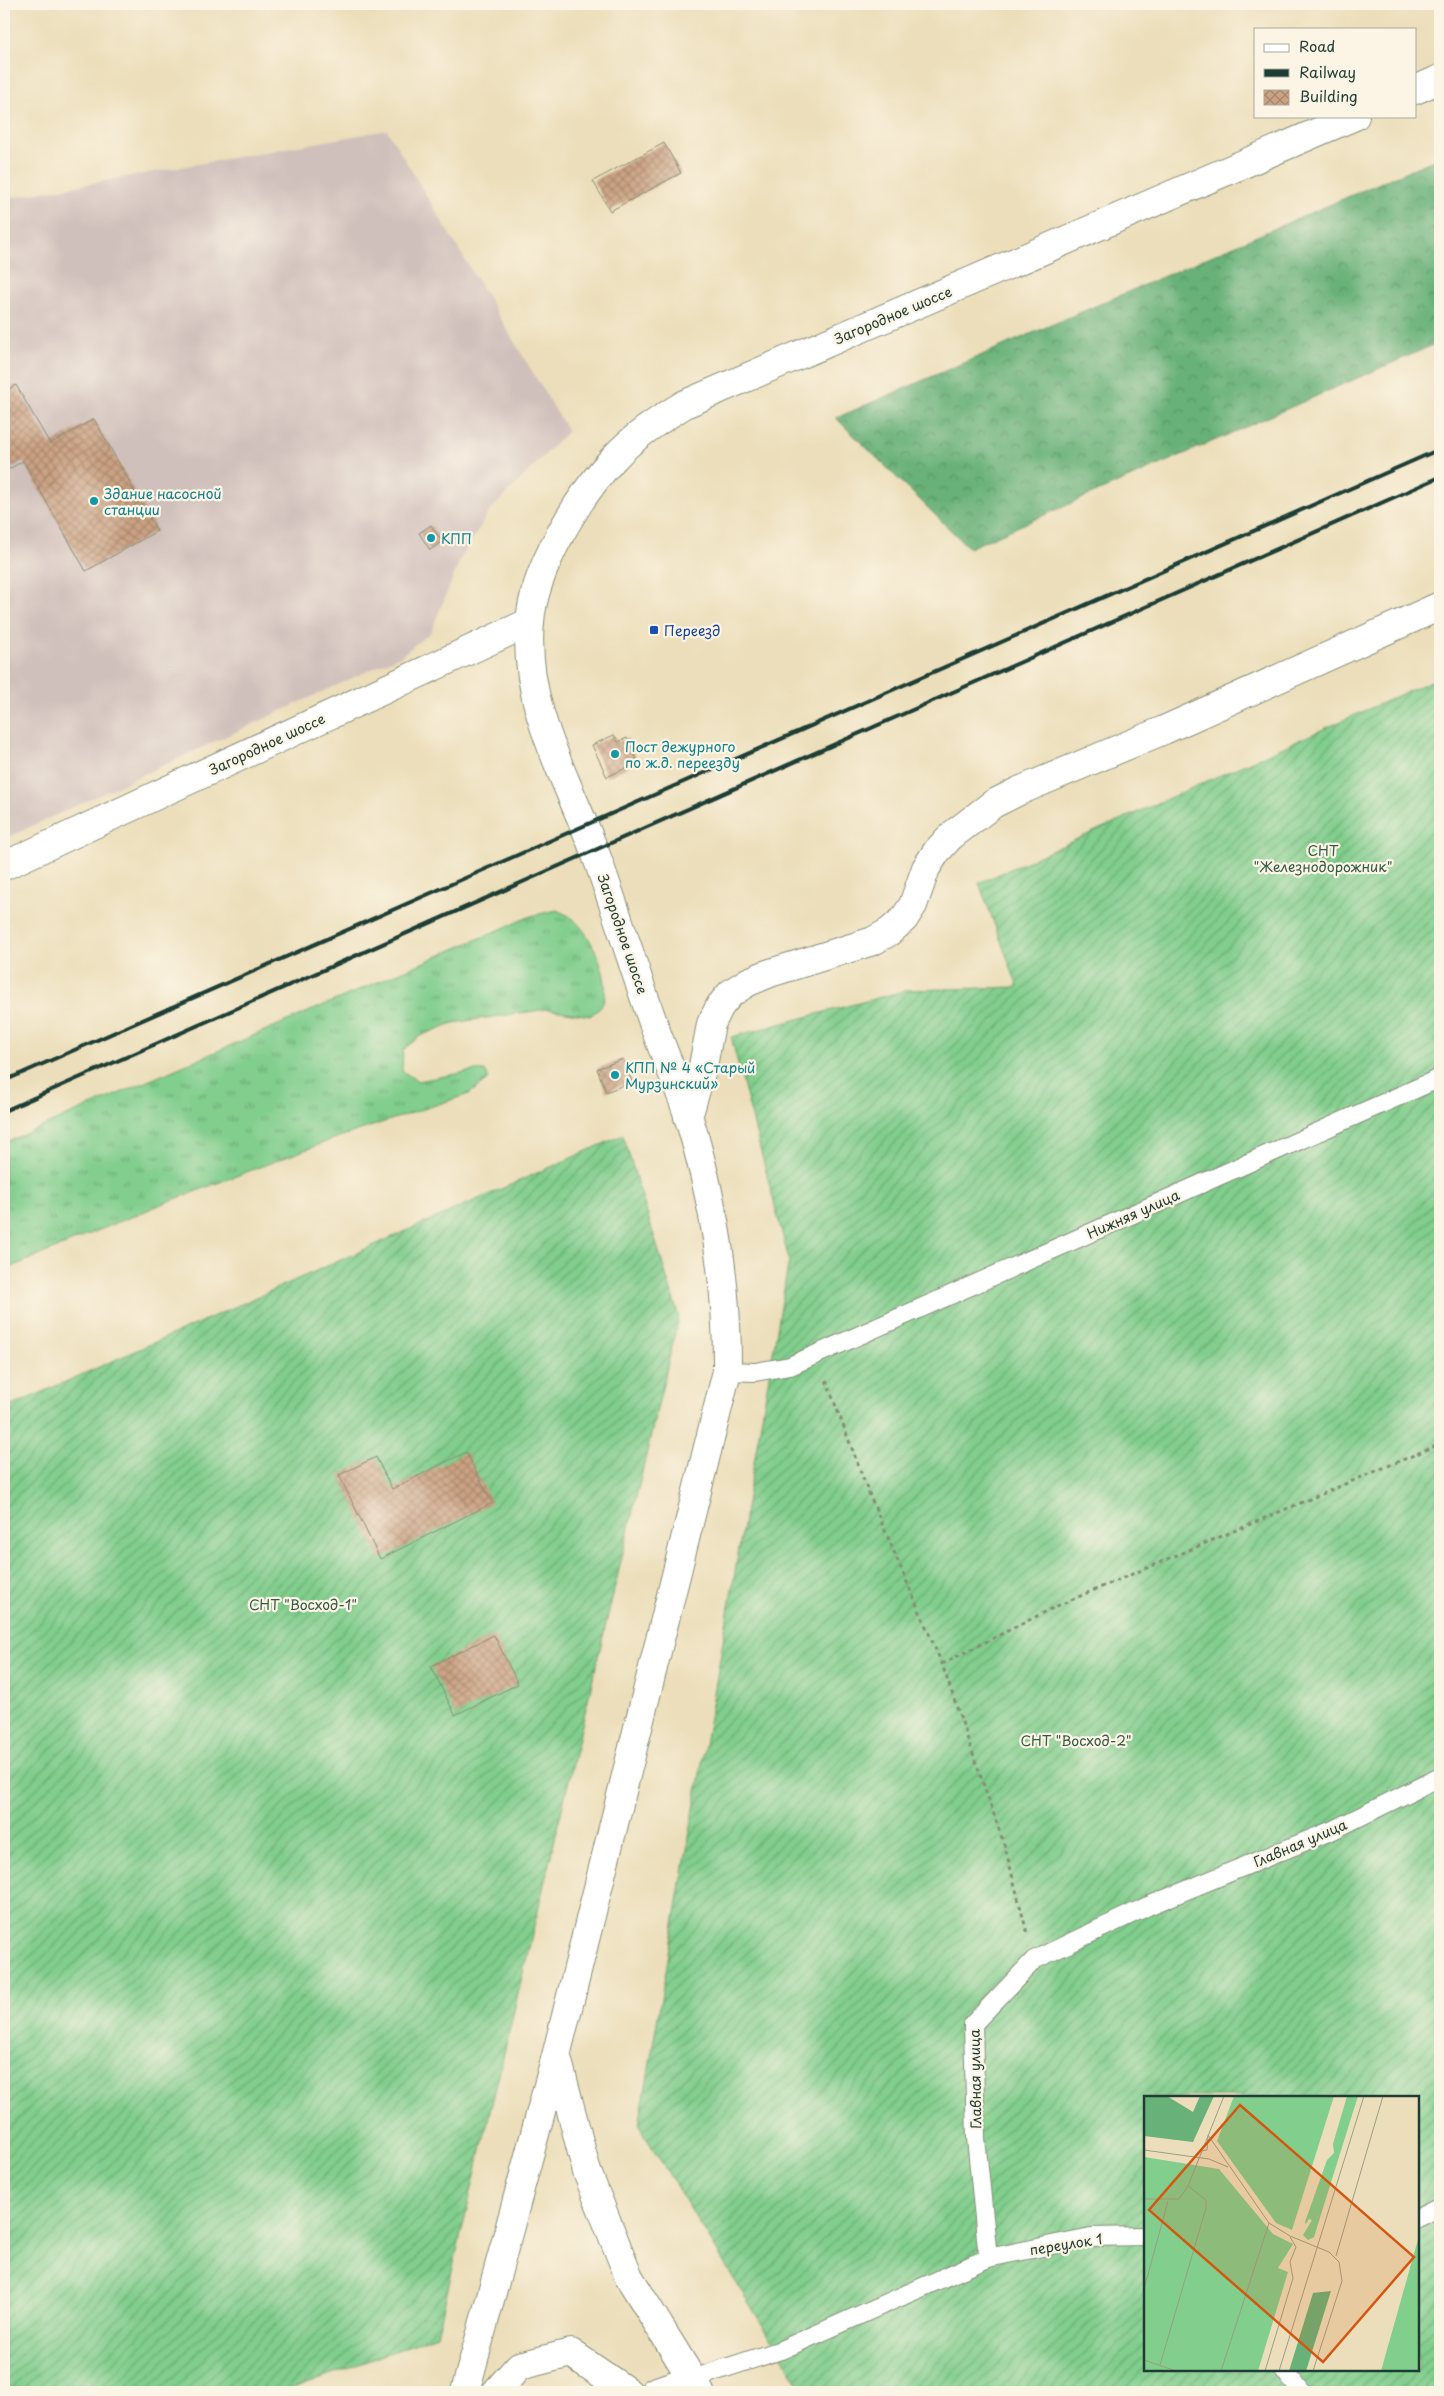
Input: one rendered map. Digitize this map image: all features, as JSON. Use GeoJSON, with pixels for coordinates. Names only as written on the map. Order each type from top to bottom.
{"type":"FeatureCollection","features":[{"type":"Feature","properties":{"kind":"street"},"geometry":{"type":"LineString","coordinates":[[1416,90],[1440,79]]}},
{"type":"Feature","properties":{"kind":"street","name":"Загородное шоссе"},"geometry":{"type":"LineString","coordinates":[[465,2392],[556,2056],[727,1372],[728,1322],[721,1249],[688,1117],[594,851],[548,743],[530,662],[530,622],[538,583],[573,513],[613,459],[648,427],[685,404],[1349,118]]}},
{"type":"Feature","properties":{"kind":"street"},"geometry":{"type":"LineString","coordinates":[[688,1117],[703,1066],[711,1024],[720,1006],[731,993],[748,982],[770,973],[873,941],[889,932],[904,919],[913,905],[926,868],[937,851],[951,836],[993,804],[1019,791],[1164,730],[1440,606]]}},
{"type":"Feature","properties":{"kind":"street","name":"Загородное шоссе"},"geometry":{"type":"LineString","coordinates":[[4,866],[530,622]]}},
{"type":"Feature","properties":{"kind":"street"},"geometry":{"type":"LineString","coordinates":[[556,2056],[587,2172],[629,2277],[696,2386],[654,2392]]}},
{"type":"Feature","properties":{"kind":"street"},"geometry":{"type":"LineString","coordinates":[[496,2392],[519,2366],[571,2353],[628,2392]]}},
{"type":"Feature","properties":{"kind":"lane","name":"Нижняя улица"},"geometry":{"type":"LineString","coordinates":[[727,1372],[755,1372],[790,1366],[1440,1078]]}},
{"type":"Feature","properties":{"kind":"lane","name":"Главная улица"},"geometry":{"type":"LineString","coordinates":[[988,2258],[976,2138],[973,2024],[1034,1960],[1148,1906],[1333,1830],[1440,1777]]}},
{"type":"Feature","properties":{"kind":"lane"},"geometry":{"type":"LineString","coordinates":[[1419,2218],[1440,2207]]}},
{"type":"Feature","properties":{"kind":"lane","name":"переулок 1"},"geometry":{"type":"LineString","coordinates":[[988,2258],[1091,2237],[1144,2236]]}},
{"type":"Feature","properties":{"kind":"lane"},"geometry":{"type":"LineString","coordinates":[[696,2386],[988,2258]]}},
{"type":"Feature","properties":{"kind":"lane"},"geometry":{"type":"LineString","coordinates":[[1285,2371],[1301,2392]]}},
{"type":"Feature","properties":{"kind":"path"},"geometry":{"type":"LineString","coordinates":[[826,1351],[826,1384],[868,1492],[942,1664],[1005,1847],[1034,1960]]}},
{"type":"Feature","properties":{"kind":"path"},"geometry":{"type":"LineString","coordinates":[[942,1664],[1059,1606],[1440,1444]]}},
{"type":"Feature","properties":{"kind":"shaded area"},"geometry":{"type":"Polygon","coordinates":[[[387,130],[568,431],[489,512],[461,558],[431,632],[402,655],[4,839],[4,199],[387,130]]]}},
{"type":"Feature","properties":{"kind":"green space"},"geometry":{"type":"Polygon","coordinates":[[[1440,157],[1440,342],[969,548],[836,418],[1440,157]]]}},
{"type":"Feature","properties":{"kind":"green space","name":"СНТ \"Восход-2\""},"geometry":{"type":"Polygon","coordinates":[[[1440,677],[1440,2392],[804,2392],[639,2126],[789,1260],[731,1037],[907,990],[1018,987],[979,883],[1440,677]]]}},
{"type":"Feature","properties":{"kind":"green space"},"geometry":{"type":"Polygon","coordinates":[[[557,910],[580,926],[599,958],[605,982],[605,993],[603,1003],[590,1016],[547,1009],[453,1023],[420,1036],[403,1050],[402,1071],[418,1081],[472,1071],[485,1071],[489,1079],[469,1094],[339,1137],[162,1204],[4,1270],[4,1143],[531,916],[557,910]]]}},
{"type":"Feature","properties":{"kind":"green space","name":"СНТ \"Восход-1\""},"geometry":{"type":"Polygon","coordinates":[[[623,1135],[679,1317],[437,2335],[283,2392],[4,2392],[4,1409],[623,1135]]]}},
{"type":"Feature","properties":{"kind":"building"},"geometry":{"type":"Polygon","coordinates":[[[664,143],[681,173],[610,211],[593,181],[664,143]]]}},
{"type":"Feature","properties":{"kind":"building","name":"Здание насосной станции"},"geometry":{"type":"Polygon","coordinates":[[[16,385],[50,444],[94,419],[157,531],[86,571],[23,461],[4,472],[4,392],[16,385]]]}},
{"type":"Feature","properties":{"kind":"building","name":"КПП"},"geometry":{"type":"Polygon","coordinates":[[[431,525],[442,542],[430,550],[419,533],[431,525]]]}},
{"type":"Feature","properties":{"kind":"building","name":"Пост дежурного по ж.д. переезду"},"geometry":{"type":"Polygon","coordinates":[[[614,735],[618,742],[627,738],[638,762],[607,777],[592,745],[614,735]]]}},
{"type":"Feature","properties":{"kind":"building","name":"КПП № 4 «Старый Мурзинский»"},"geometry":{"type":"Polygon","coordinates":[[[623,1059],[632,1082],[606,1092],[597,1069],[623,1059]]]}},
{"type":"Feature","properties":{"kind":"building"},"geometry":{"type":"Polygon","coordinates":[[[466,1452],[492,1503],[380,1559],[339,1475],[376,1457],[392,1489],[466,1452]]]}},
{"type":"Feature","properties":{"kind":"building"},"geometry":{"type":"Polygon","coordinates":[[[494,1635],[518,1684],[455,1715],[431,1666],[494,1635]]]}},
{"type":"Feature","properties":{"kind":"railway"},"geometry":{"type":"LineString","coordinates":[[4,1081],[1440,449]]}},
{"type":"Feature","properties":{"kind":"railway"},"geometry":{"type":"LineString","coordinates":[[4,1111],[1440,477]]}},
{"type":"Feature","properties":{"kind":"place","name":"Здание насосной станции"},"geometry":{"type":"Point","coordinates":[94,501]}},
{"type":"Feature","properties":{"kind":"place","name":"КПП"},"geometry":{"type":"Point","coordinates":[431,538]}},
{"type":"Feature","properties":{"kind":"place","name":"Переезд"},"geometry":{"type":"Point","coordinates":[654,630]}},
{"type":"Feature","properties":{"kind":"place","name":"Пост дежурного по ж.д. переезду"},"geometry":{"type":"Point","coordinates":[615,754]}},
{"type":"Feature","properties":{"kind":"place","name":"КПП № 4 «Старый Мурзинский»"},"geometry":{"type":"Point","coordinates":[615,1075]}},
{"type":"Feature","properties":{"kind":"park label","name":"СНТ \"Железнодорожник\""},"geometry":{"type":"Point","coordinates":[1323,858]}}]}
